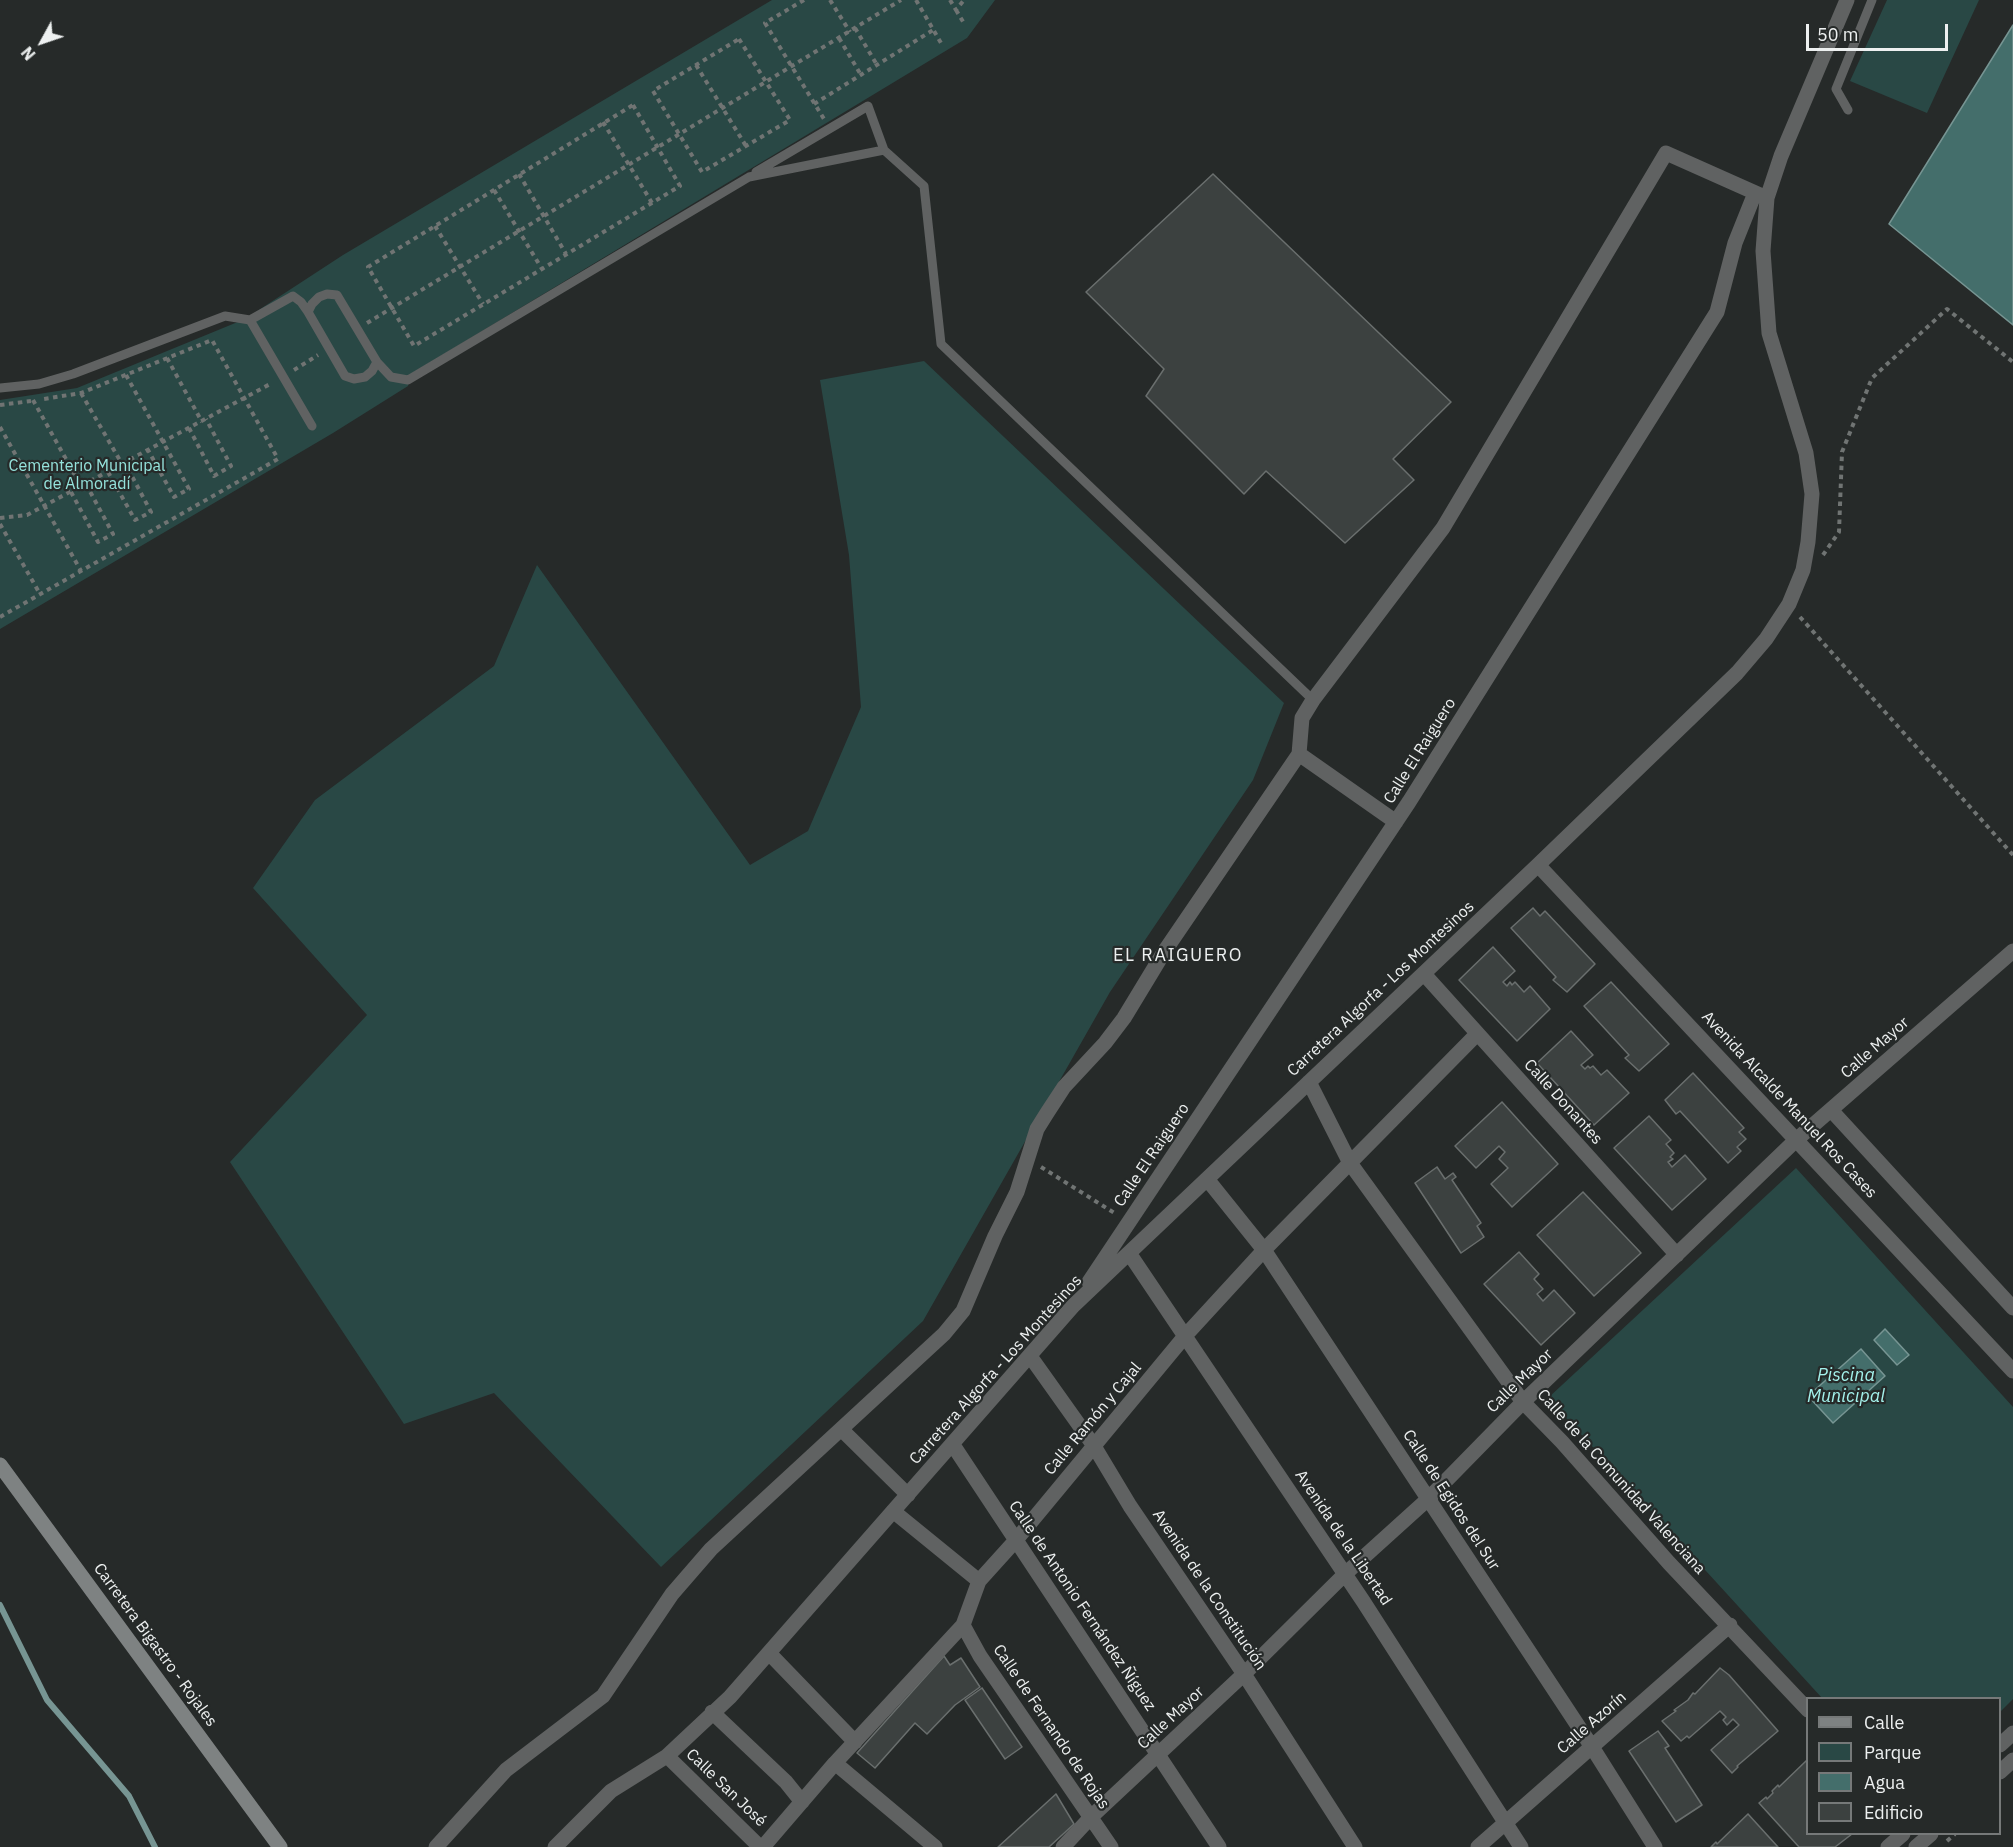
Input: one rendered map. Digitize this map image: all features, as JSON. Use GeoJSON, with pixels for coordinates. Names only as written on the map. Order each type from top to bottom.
{"type":"FeatureCollection","features":[{"type":"Feature","properties":{"kind":"main road","name":"Carretera Bigastro - Rojales"},"geometry":{"type":"LineString","coordinates":[[0,1464],[280,1847]]}},
{"type":"Feature","properties":{"kind":"street","name":"Carretera Algorfa - Los Montesinos"},"geometry":{"type":"LineString","coordinates":[[555,1847],[611,1791],[667,1755],[730,1697],[1073,1306],[1538,865],[1737,673],[1766,639],[1789,604],[1803,570],[1812,494],[1806,453],[1769,333],[1761,195],[1847,0]]}},
{"type":"Feature","properties":{"kind":"street"},"geometry":{"type":"LineString","coordinates":[[436,1847],[506,1770],[603,1696],[672,1594],[711,1549],[944,1334],[963,1311],[995,1236],[1017,1192],[1037,1130],[1047,1113],[1064,1087],[1105,1043],[1124,1018],[1164,952],[1299,754],[1302,718],[1313,700],[1448,520],[1666,153],[1761,195]]}},
{"type":"Feature","properties":{"kind":"street","name":"Calle El Raiguero"},"geometry":{"type":"LineString","coordinates":[[1073,1306],[1396,822],[1717,312],[1735,243],[1761,195]]}},
{"type":"Feature","properties":{"kind":"street"},"geometry":{"type":"LineString","coordinates":[[1299,754],[1396,822]]}},
{"type":"Feature","properties":{"kind":"street","name":"Avenida Alcalde Manuel Ros Cases"},"geometry":{"type":"LineString","coordinates":[[1538,865],[2013,1371]]}},
{"type":"Feature","properties":{"kind":"street","name":"Calle Mayor"},"geometry":{"type":"LineString","coordinates":[[1062,1847],[1244,1674],[1345,1574],[1428,1499],[1523,1402],[1796,1140],[2013,951]]}},
{"type":"Feature","properties":{"kind":"street","name":"Calle Donantes"},"geometry":{"type":"LineString","coordinates":[[1424,974],[1677,1255]]}},
{"type":"Feature","properties":{"kind":"street","name":"Calle Ramón y Cajal"},"geometry":{"type":"LineString","coordinates":[[761,1847],[963,1625],[979,1581],[1017,1540],[1185,1336],[1264,1250],[1477,1034]]}},
{"type":"Feature","properties":{"kind":"street","name":"Calle de la Comunidad Valenciana"},"geometry":{"type":"LineString","coordinates":[[1310,1082],[1350,1163],[1523,1402],[1806,1708]]}},
{"type":"Feature","properties":{"kind":"street","name":"Avenida Alcalde Manuel Ros Cases"},"geometry":{"type":"LineString","coordinates":[[1831,1110],[2013,1308]]}},
{"type":"Feature","properties":{"kind":"street","name":"Calle de Egidos del Sur"},"geometry":{"type":"LineString","coordinates":[[1207,1179],[1264,1250],[1592,1747],[1655,1847]]}},
{"type":"Feature","properties":{"kind":"street","name":"Avenida de la Libertad"},"geometry":{"type":"LineString","coordinates":[[1129,1253],[1345,1574],[1521,1847]]}},
{"type":"Feature","properties":{"kind":"street","name":"Avenida de la Constitución"},"geometry":{"type":"LineString","coordinates":[[1029,1356],[1094,1446],[1355,1847]]}},
{"type":"Feature","properties":{"kind":"street"},"geometry":{"type":"LineString","coordinates":[[841,1429],[908,1495]]}},
{"type":"Feature","properties":{"kind":"street","name":"Calle de Antonio Fernández Ñíguez"},"geometry":{"type":"LineString","coordinates":[[953,1445],[1219,1847]]}},
{"type":"Feature","properties":{"kind":"street"},"geometry":{"type":"LineString","coordinates":[[893,1511],[979,1581]]}},
{"type":"Feature","properties":{"kind":"street","name":"Calle de Fernando de Rojas"},"geometry":{"type":"LineString","coordinates":[[963,1625],[980,1656],[1111,1847]]}},
{"type":"Feature","properties":{"kind":"street","name":"Calle Azorín"},"geometry":{"type":"LineString","coordinates":[[1478,1847],[1730,1625]]}},
{"type":"Feature","properties":{"kind":"street"},"geometry":{"type":"LineString","coordinates":[[769,1653],[855,1742]]}},
{"type":"Feature","properties":{"kind":"street"},"geometry":{"type":"LineString","coordinates":[[712,1712],[786,1782],[802,1802]]}},
{"type":"Feature","properties":{"kind":"street"},"geometry":{"type":"LineString","coordinates":[[2001,1744],[2013,1733]]}},
{"type":"Feature","properties":{"kind":"street","name":"Calle San José"},"geometry":{"type":"LineString","coordinates":[[667,1755],[761,1847]]}},
{"type":"Feature","properties":{"kind":"street"},"geometry":{"type":"LineString","coordinates":[[2001,1771],[2013,1760]]}},
{"type":"Feature","properties":{"kind":"street"},"geometry":{"type":"LineString","coordinates":[[835,1764],[935,1847]]}},
{"type":"Feature","properties":{"kind":"street"},"geometry":{"type":"LineString","coordinates":[[1888,1847],[1901,1835]]}},
{"type":"Feature","properties":{"kind":"street"},"geometry":{"type":"LineString","coordinates":[[1916,1847],[1929,1835]]}},
{"type":"Feature","properties":{"kind":"lane"},"geometry":{"type":"LineString","coordinates":[[1848,110],[1836,89],[1872,0]]}},
{"type":"Feature","properties":{"kind":"lane"},"geometry":{"type":"LineString","coordinates":[[308,312],[319,297],[327,294],[337,295],[377,362],[391,377],[408,380],[868,106],[884,150],[924,186],[941,344],[1313,700]]}},
{"type":"Feature","properties":{"kind":"lane"},"geometry":{"type":"LineString","coordinates":[[749,177],[884,150]]}},
{"type":"Feature","properties":{"kind":"lane"},"geometry":{"type":"LineString","coordinates":[[0,388],[39,384],[73,374],[225,316],[250,320],[292,296],[301,302],[308,312],[345,376],[354,380],[365,377],[377,362]]}},
{"type":"Feature","properties":{"kind":"lane"},"geometry":{"type":"LineString","coordinates":[[250,320],[312,426]]}},
{"type":"Feature","properties":{"kind":"path"},"geometry":{"type":"LineString","coordinates":[[804,0],[765,23],[830,129]]}},
{"type":"Feature","properties":{"kind":"path"},"geometry":{"type":"LineString","coordinates":[[830,0],[850,32]]}},
{"type":"Feature","properties":{"kind":"path"},"geometry":{"type":"LineString","coordinates":[[357,328],[901,0]]}},
{"type":"Feature","properties":{"kind":"path"},"geometry":{"type":"LineString","coordinates":[[916,0],[941,43]]}},
{"type":"Feature","properties":{"kind":"path"},"geometry":{"type":"LineString","coordinates":[[950,0],[965,25]]}},
{"type":"Feature","properties":{"kind":"path"},"geometry":{"type":"LineString","coordinates":[[956,10],[964,0]]}},
{"type":"Feature","properties":{"kind":"path"},"geometry":{"type":"LineString","coordinates":[[855,28],[877,65]]}},
{"type":"Feature","properties":{"kind":"path"},"geometry":{"type":"LineString","coordinates":[[814,104],[933,30]]}},
{"type":"Feature","properties":{"kind":"path"},"geometry":{"type":"LineString","coordinates":[[839,38],[861,75]]}},
{"type":"Feature","properties":{"kind":"path"},"geometry":{"type":"LineString","coordinates":[[740,39],[766,82],[790,120],[702,172],[652,91],[740,39]]}},
{"type":"Feature","properties":{"kind":"path"},"geometry":{"type":"LineString","coordinates":[[696,65],[746,146]]}},
{"type":"Feature","properties":{"kind":"path"},"geometry":{"type":"LineString","coordinates":[[633,105],[658,148],[680,186],[414,346],[368,267],[633,105]]}},
{"type":"Feature","properties":{"kind":"path"},"geometry":{"type":"LineString","coordinates":[[603,122],[652,203]]}},
{"type":"Feature","properties":{"kind":"path"},"geometry":{"type":"LineString","coordinates":[[519,174],[566,254]]}},
{"type":"Feature","properties":{"kind":"path"},"geometry":{"type":"LineString","coordinates":[[494,189],[542,269]]}},
{"type":"Feature","properties":{"kind":"path"},"geometry":{"type":"LineString","coordinates":[[435,226],[483,304]]}},
{"type":"Feature","properties":{"kind":"path"},"geometry":{"type":"LineString","coordinates":[[1819,562],[1839,532],[1842,452],[1872,378],[1947,309],[2013,362]]}},
{"type":"Feature","properties":{"kind":"path"},"geometry":{"type":"LineString","coordinates":[[0,405],[81,393],[212,340],[278,459],[1,615]]}},
{"type":"Feature","properties":{"kind":"path"},"geometry":{"type":"LineString","coordinates":[[0,518],[27,515],[245,399],[328,348]]}},
{"type":"Feature","properties":{"kind":"path"},"geometry":{"type":"LineString","coordinates":[[167,358],[231,466],[214,476],[189,428]]}},
{"type":"Feature","properties":{"kind":"path"},"geometry":{"type":"LineString","coordinates":[[126,375],[189,489],[174,497],[148,450]]}},
{"type":"Feature","properties":{"kind":"path"},"geometry":{"type":"LineString","coordinates":[[81,393],[151,512],[135,520],[108,472]]}},
{"type":"Feature","properties":{"kind":"path"},"geometry":{"type":"LineString","coordinates":[[33,400],[113,534],[98,542],[71,492]]}},
{"type":"Feature","properties":{"kind":"path"},"geometry":{"type":"LineString","coordinates":[[0,427],[81,571]]}},
{"type":"Feature","properties":{"kind":"path"},"geometry":{"type":"LineString","coordinates":[[0,524],[40,594]]}},
{"type":"Feature","properties":{"kind":"path"},"geometry":{"type":"LineString","coordinates":[[1789,604],[2013,855]]}},
{"type":"Feature","properties":{"kind":"path"},"geometry":{"type":"LineString","coordinates":[[1029,1159],[1129,1222]]}},
{"type":"Feature","properties":{"kind":"green space","name":"Cementerio Municipal de Almoradí"},"geometry":{"type":"Polygon","coordinates":[[[772,0],[995,0],[967,38],[411,374],[408,386],[333,433],[0,629],[0,400],[77,388],[245,319],[343,255],[772,0]]]}},
{"type":"Feature","properties":{"kind":"green space"},"geometry":{"type":"Polygon","coordinates":[[[1887,0],[1979,0],[1927,113],[1850,81],[1887,0]]]}},
{"type":"Feature","properties":{"kind":"green space"},"geometry":{"type":"Polygon","coordinates":[[[924,361],[1284,703],[1253,780],[1110,992],[923,1321],[661,1567],[494,1393],[404,1424],[230,1162],[367,1015],[253,888],[315,800],[494,666],[537,565],[750,865],[808,831],[861,707],[849,555],[820,380],[924,361]]]}},
{"type":"Feature","properties":{"kind":"green space"},"geometry":{"type":"Polygon","coordinates":[[[1796,1168],[2013,1407],[2013,1699],[2001,1711],[2001,1697],[1821,1697],[1548,1398],[1796,1168]]]}},
{"type":"Feature","properties":{"kind":"water"},"geometry":{"type":"Polygon","coordinates":[[[2013,25],[2013,325],[1889,224],[2013,25]]]}},
{"type":"Feature","properties":{"kind":"water"},"geometry":{"type":"Polygon","coordinates":[[[1885,1329],[1909,1355],[1897,1365],[1874,1340],[1885,1329]]]}},
{"type":"Feature","properties":{"kind":"water","name":"Piscina Municipal"},"geometry":{"type":"Polygon","coordinates":[[[1861,1349],[1885,1376],[1833,1423],[1808,1396],[1861,1349]]]}},
{"type":"Feature","properties":{"kind":"building"},"geometry":{"type":"Polygon","coordinates":[[[1213,174],[1451,402],[1393,459],[1414,480],[1345,543],[1266,471],[1244,494],[1146,396],[1164,369],[1086,292],[1213,174]]]}},
{"type":"Feature","properties":{"kind":"building"},"geometry":{"type":"Polygon","coordinates":[[[1533,908],[1540,916],[1545,911],[1595,964],[1567,992],[1553,980],[1556,977],[1511,928],[1533,908]]]}},
{"type":"Feature","properties":{"kind":"building"},"geometry":{"type":"Polygon","coordinates":[[[1493,947],[1515,971],[1503,982],[1507,986],[1510,982],[1512,985],[1515,982],[1524,992],[1530,986],[1550,1009],[1517,1041],[1459,980],[1493,947]]]}},
{"type":"Feature","properties":{"kind":"building"},"geometry":{"type":"Polygon","coordinates":[[[1611,982],[1669,1044],[1639,1071],[1625,1058],[1629,1055],[1584,1006],[1611,982]]]}},
{"type":"Feature","properties":{"kind":"building"},"geometry":{"type":"Polygon","coordinates":[[[1571,1031],[1593,1055],[1581,1065],[1585,1069],[1593,1066],[1601,1075],[1607,1070],[1629,1093],[1594,1125],[1537,1063],[1571,1031]]]}},
{"type":"Feature","properties":{"kind":"building"},"geometry":{"type":"Polygon","coordinates":[[[1693,1073],[1744,1128],[1739,1132],[1746,1139],[1737,1147],[1741,1151],[1728,1163],[1680,1111],[1676,1114],[1665,1100],[1693,1073]]]}},
{"type":"Feature","properties":{"kind":"building"},"geometry":{"type":"Polygon","coordinates":[[[1502,1102],[1558,1164],[1512,1207],[1491,1184],[1508,1168],[1499,1159],[1505,1152],[1499,1146],[1476,1168],[1455,1146],[1502,1102]]]}},
{"type":"Feature","properties":{"kind":"building"},"geometry":{"type":"Polygon","coordinates":[[[1649,1116],[1671,1140],[1666,1144],[1674,1153],[1670,1157],[1673,1159],[1668,1162],[1672,1167],[1685,1155],[1706,1179],[1672,1210],[1614,1148],[1649,1116]]]}},
{"type":"Feature","properties":{"kind":"building"},"geometry":{"type":"Polygon","coordinates":[[[1437,1167],[1445,1179],[1453,1173],[1456,1177],[1452,1180],[1481,1223],[1477,1226],[1484,1237],[1461,1253],[1415,1183],[1437,1167]]]}},
{"type":"Feature","properties":{"kind":"building"},"geometry":{"type":"Polygon","coordinates":[[[1583,1192],[1641,1253],[1594,1296],[1537,1235],[1583,1192]]]}},
{"type":"Feature","properties":{"kind":"building"},"geometry":{"type":"Polygon","coordinates":[[[1519,1252],[1539,1274],[1534,1279],[1543,1289],[1537,1294],[1543,1301],[1554,1290],[1575,1313],[1541,1345],[1484,1284],[1519,1252]]]}},
{"type":"Feature","properties":{"kind":"building"},"geometry":{"type":"Polygon","coordinates":[[[944,1656],[950,1665],[961,1658],[980,1687],[955,1705],[927,1734],[915,1723],[875,1768],[857,1753],[944,1656]]]}},
{"type":"Feature","properties":{"kind":"building"},"geometry":{"type":"Polygon","coordinates":[[[1720,1668],[1729,1675],[1778,1731],[1732,1773],[1711,1750],[1739,1725],[1733,1719],[1727,1725],[1723,1720],[1726,1717],[1720,1711],[1689,1738],[1687,1736],[1681,1741],[1662,1721],[1676,1711],[1674,1710],[1688,1700],[1693,1693],[1695,1694],[1720,1668]]]}},
{"type":"Feature","properties":{"kind":"building"},"geometry":{"type":"Polygon","coordinates":[[[982,1688],[1022,1747],[1005,1759],[965,1700],[982,1688]]]}},
{"type":"Feature","properties":{"kind":"building"},"geometry":{"type":"Polygon","coordinates":[[[1658,1731],[1669,1746],[1665,1748],[1702,1805],[1676,1822],[1629,1751],[1658,1731]]]}},
{"type":"Feature","properties":{"kind":"building"},"geometry":{"type":"Polygon","coordinates":[[[1806,1761],[1806,1835],[1851,1835],[1835,1847],[1799,1847],[1759,1803],[1766,1797],[1767,1799],[1778,1785],[1779,1787],[1806,1761]]]}},
{"type":"Feature","properties":{"kind":"building"},"geometry":{"type":"Polygon","coordinates":[[[1056,1794],[1074,1824],[1049,1847],[998,1847],[1056,1794]]]}},
{"type":"Feature","properties":{"kind":"building"},"geometry":{"type":"Polygon","coordinates":[[[1748,1814],[1778,1847],[1711,1847],[1716,1842],[1717,1844],[1748,1814]]]}},
{"type":"Feature","properties":{"kind":"waterway"},"geometry":{"type":"LineString","coordinates":[[0,1605],[47,1700],[129,1796],[155,1847]]}},
{"type":"Feature","properties":{"kind":"district","name":"EL RAIGUERO"},"geometry":{"type":"Point","coordinates":[1178,956]}}]}
